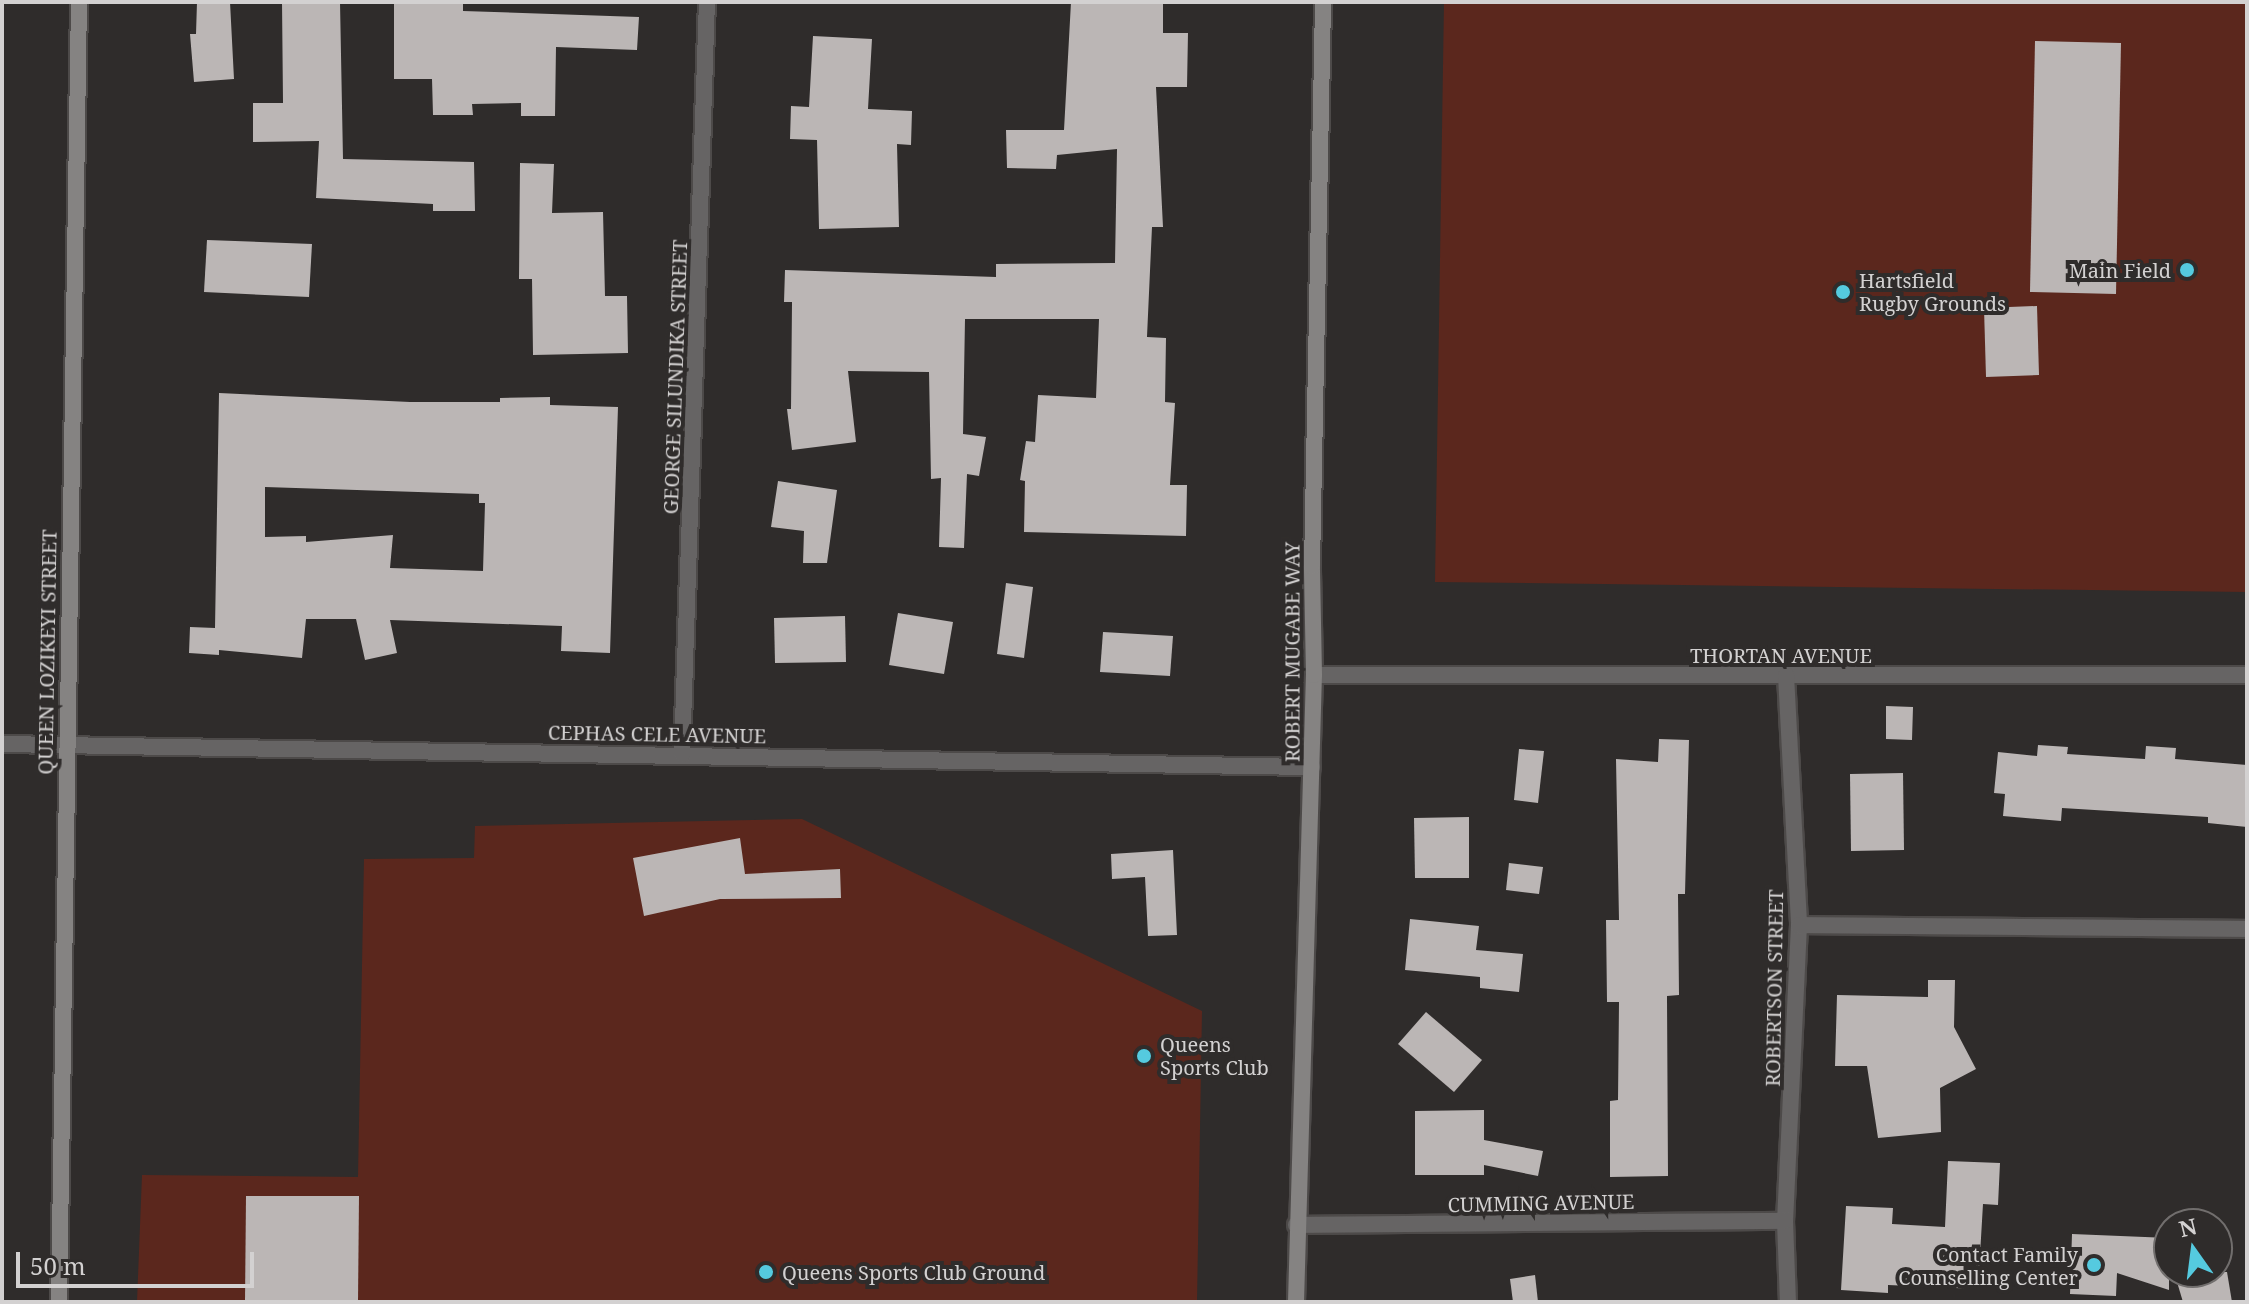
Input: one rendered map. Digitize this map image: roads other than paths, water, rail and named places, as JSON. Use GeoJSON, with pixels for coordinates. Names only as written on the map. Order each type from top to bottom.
{"type":"FeatureCollection","features":[{"type":"Feature","properties":{"kind":"main road","name":"QUEEN LOZIKEYI STREET"},"geometry":{"type":"LineString","coordinates":[[59,1302],[65,745],[79,2]]}},
{"type":"Feature","properties":{"kind":"main road","name":"ROBERT MUGABE WAY"},"geometry":{"type":"LineString","coordinates":[[1296,1302],[1314,675],[1323,2]]}},
{"type":"Feature","properties":{"kind":"street","name":"GEORGE SILUNDIKA STREET"},"geometry":{"type":"LineString","coordinates":[[682,754],[707,2]]}},
{"type":"Feature","properties":{"kind":"street","name":"THORTAN AVENUE"},"geometry":{"type":"LineString","coordinates":[[1314,675],[2247,675]]}},
{"type":"Feature","properties":{"kind":"street","name":"ROBERTSON STREET"},"geometry":{"type":"LineString","coordinates":[[1786,675],[1799,925],[1785,1221],[1788,1302]]}},
{"type":"Feature","properties":{"kind":"street","name":"CEPHAS CELE AVENUE"},"geometry":{"type":"LineString","coordinates":[[2,744],[1312,767]]}},
{"type":"Feature","properties":{"kind":"street"},"geometry":{"type":"LineString","coordinates":[[1799,925],[2247,929]]}},
{"type":"Feature","properties":{"kind":"street","name":"CUMMING AVENUE"},"geometry":{"type":"LineString","coordinates":[[1296,1225],[1785,1221]]}},
{"type":"Feature","properties":{"kind":"place","name":"Main Field"},"geometry":{"type":"Point","coordinates":[2187,270]}},
{"type":"Feature","properties":{"kind":"place","name":"Hartsfield Rugby Grounds"},"geometry":{"type":"Point","coordinates":[1843,292]}},
{"type":"Feature","properties":{"kind":"place","name":"Queens Sports Club"},"geometry":{"type":"Point","coordinates":[1144,1056]}},
{"type":"Feature","properties":{"kind":"place","name":"Contact Family Counselling Center"},"geometry":{"type":"Point","coordinates":[2094,1265]}},
{"type":"Feature","properties":{"kind":"place","name":"Queens Sports Club Ground"},"geometry":{"type":"Point","coordinates":[766,1272]}}]}
